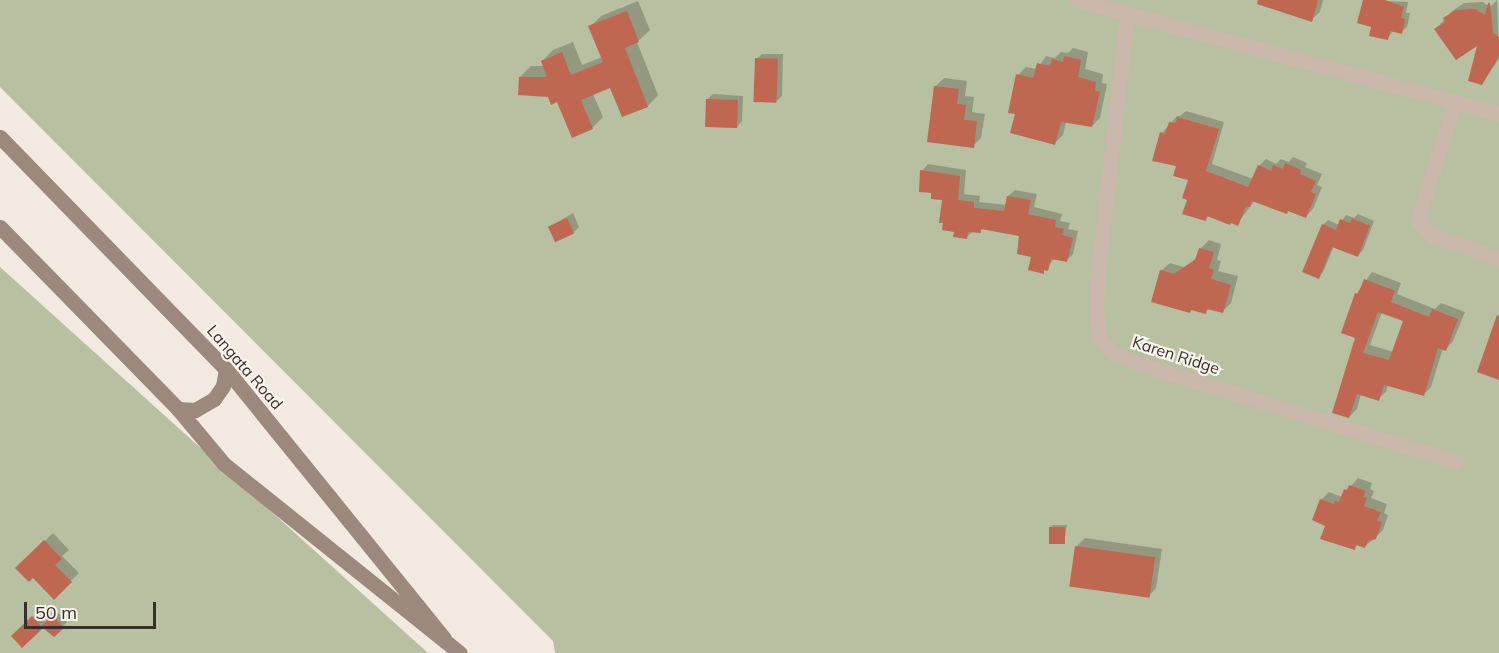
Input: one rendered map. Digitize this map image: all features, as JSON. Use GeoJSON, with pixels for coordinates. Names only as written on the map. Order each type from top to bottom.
{"type":"FeatureCollection","features":[{"type":"Feature","properties":{"kind":"main road","name":"Langata Road"},"geometry":{"type":"LineString","coordinates":[[0,137],[226,369],[444,638]]}},
{"type":"Feature","properties":{"kind":"main road","name":"Langata Road"},"geometry":{"type":"LineString","coordinates":[[0,227],[178,408],[224,464],[460,653]]}},
{"type":"Feature","properties":{"kind":"main road"},"geometry":{"type":"LineString","coordinates":[[178,408],[195,410],[214,399],[223,386],[226,369]]}},
{"type":"Feature","properties":{"kind":"street"},"geometry":{"type":"LineString","coordinates":[[1077,0],[1499,114]]}},
{"type":"Feature","properties":{"kind":"street","name":"Karen Ridge"},"geometry":{"type":"LineString","coordinates":[[1127,14],[1099,263],[1096,307],[1099,337],[1111,352],[1133,362],[1456,462]]}},
{"type":"Feature","properties":{"kind":"street"},"geometry":{"type":"LineString","coordinates":[[1455,102],[1419,215],[1419,223],[1431,235],[1499,259]]}},
{"type":"Feature","properties":{"kind":"green space"},"geometry":{"type":"Polygon","coordinates":[[[0,0],[1499,0],[1499,653],[555,653],[553,641],[0,87],[0,0]]]}},
{"type":"Feature","properties":{"kind":"green space"},"geometry":{"type":"Polygon","coordinates":[[[0,267],[428,653],[0,653],[0,267]]]}},
{"type":"Feature","properties":{"kind":"building"},"geometry":{"type":"Polygon","coordinates":[[[1258,0],[1318,0],[1312,22],[1257,4],[1258,0]]]}},
{"type":"Feature","properties":{"kind":"building"},"geometry":{"type":"Polygon","coordinates":[[[1363,0],[1385,0],[1404,7],[1401,18],[1405,19],[1402,34],[1390,31],[1388,40],[1369,36],[1371,27],[1357,23],[1363,0]]]}},
{"type":"Feature","properties":{"kind":"building"},"geometry":{"type":"Polygon","coordinates":[[[1488,3],[1490,3],[1493,33],[1499,37],[1499,56],[1482,85],[1468,81],[1477,46],[1456,60],[1434,29],[1445,22],[1443,18],[1456,10],[1475,9],[1485,15],[1488,3]]]}},
{"type":"Feature","properties":{"kind":"building"},"geometry":{"type":"Polygon","coordinates":[[[627,11],[639,42],[625,48],[648,107],[622,117],[610,88],[581,100],[593,129],[572,138],[557,102],[551,105],[548,97],[518,95],[519,77],[547,77],[541,61],[562,52],[571,75],[603,62],[588,26],[627,11]]]}},
{"type":"Feature","properties":{"kind":"building"},"geometry":{"type":"Polygon","coordinates":[[[1064,56],[1081,60],[1078,77],[1096,82],[1095,91],[1100,92],[1092,127],[1061,122],[1055,145],[1010,133],[1015,114],[1008,113],[1016,74],[1033,78],[1037,63],[1050,66],[1052,59],[1063,62],[1064,56]]]}},
{"type":"Feature","properties":{"kind":"building"},"geometry":{"type":"Polygon","coordinates":[[[755,58],[778,59],[776,103],[753,102],[755,58]]]}},
{"type":"Feature","properties":{"kind":"building"},"geometry":{"type":"Polygon","coordinates":[[[934,86],[959,89],[957,104],[966,105],[964,120],[977,121],[974,148],[927,142],[934,86]]]}},
{"type":"Feature","properties":{"kind":"building"},"geometry":{"type":"Polygon","coordinates":[[[706,99],[738,100],[737,128],[705,127],[706,99]]]}},
{"type":"Feature","properties":{"kind":"building"},"geometry":{"type":"Polygon","coordinates":[[[1177,117],[1219,129],[1206,171],[1248,187],[1258,165],[1271,171],[1273,165],[1283,169],[1285,163],[1301,170],[1300,174],[1316,181],[1311,192],[1316,194],[1306,218],[1288,211],[1287,214],[1252,201],[1250,207],[1246,206],[1238,226],[1207,216],[1206,221],[1182,214],[1187,200],[1182,198],[1188,180],[1173,176],[1176,166],[1152,161],[1160,132],[1165,134],[1169,122],[1176,123],[1177,117]]]}},
{"type":"Feature","properties":{"kind":"building"},"geometry":{"type":"Polygon","coordinates":[[[920,170],[960,176],[958,200],[974,202],[974,208],[1004,211],[1007,196],[1031,200],[1028,214],[1056,220],[1055,227],[1064,229],[1062,235],[1073,238],[1067,262],[1051,259],[1048,271],[1044,270],[1044,274],[1028,270],[1031,257],[1017,254],[1019,236],[981,229],[981,233],[968,232],[967,239],[953,237],[954,232],[942,230],[943,223],[939,223],[942,200],[931,199],[931,193],[919,192],[920,170]]]}},
{"type":"Feature","properties":{"kind":"building"},"geometry":{"type":"Polygon","coordinates":[[[567,218],[574,233],[555,242],[548,227],[567,218]]]}},
{"type":"Feature","properties":{"kind":"building"},"geometry":{"type":"Polygon","coordinates":[[[1352,218],[1370,226],[1358,257],[1332,247],[1319,279],[1302,272],[1322,224],[1336,230],[1340,219],[1350,223],[1352,218]]]}},
{"type":"Feature","properties":{"kind":"building"},"geometry":{"type":"Polygon","coordinates":[[[1199,248],[1214,252],[1209,268],[1214,270],[1211,279],[1231,285],[1223,313],[1207,309],[1206,314],[1191,310],[1190,313],[1151,302],[1160,270],[1174,274],[1195,260],[1199,248]]]}},
{"type":"Feature","properties":{"kind":"building"},"geometry":{"type":"Polygon","coordinates":[[[1364,279],[1395,291],[1391,302],[1429,317],[1432,309],[1458,319],[1446,351],[1438,348],[1424,396],[1384,385],[1379,401],[1357,394],[1349,418],[1332,413],[1355,338],[1341,333],[1355,293],[1358,294],[1364,279]],[[1378,312],[1363,353],[1389,360],[1403,321],[1378,312]]]}},
{"type":"Feature","properties":{"kind":"building"},"geometry":{"type":"Polygon","coordinates":[[[1497,315],[1499,316],[1499,380],[1477,372],[1497,315]]]}},
{"type":"Feature","properties":{"kind":"building"},"geometry":{"type":"Polygon","coordinates":[[[1349,485],[1366,491],[1363,497],[1367,498],[1364,506],[1381,512],[1377,521],[1382,522],[1376,539],[1368,541],[1365,548],[1356,545],[1355,550],[1320,539],[1325,526],[1312,520],[1320,499],[1334,504],[1335,501],[1339,502],[1344,489],[1347,490],[1349,485]]]}},
{"type":"Feature","properties":{"kind":"building"},"geometry":{"type":"Polygon","coordinates":[[[1049,527],[1065,527],[1065,544],[1049,544],[1049,527]]]}},
{"type":"Feature","properties":{"kind":"building"},"geometry":{"type":"Polygon","coordinates":[[[44,540],[62,559],[55,565],[72,582],[54,600],[33,578],[29,582],[15,568],[44,540]]]}},
{"type":"Feature","properties":{"kind":"building"},"geometry":{"type":"Polygon","coordinates":[[[1075,546],[1155,557],[1150,598],[1069,587],[1075,546]]]}},
{"type":"Feature","properties":{"kind":"building"},"geometry":{"type":"Polygon","coordinates":[[[52,615],[64,628],[54,637],[43,628],[22,648],[11,636],[32,616],[41,626],[52,615]]]}}]}
